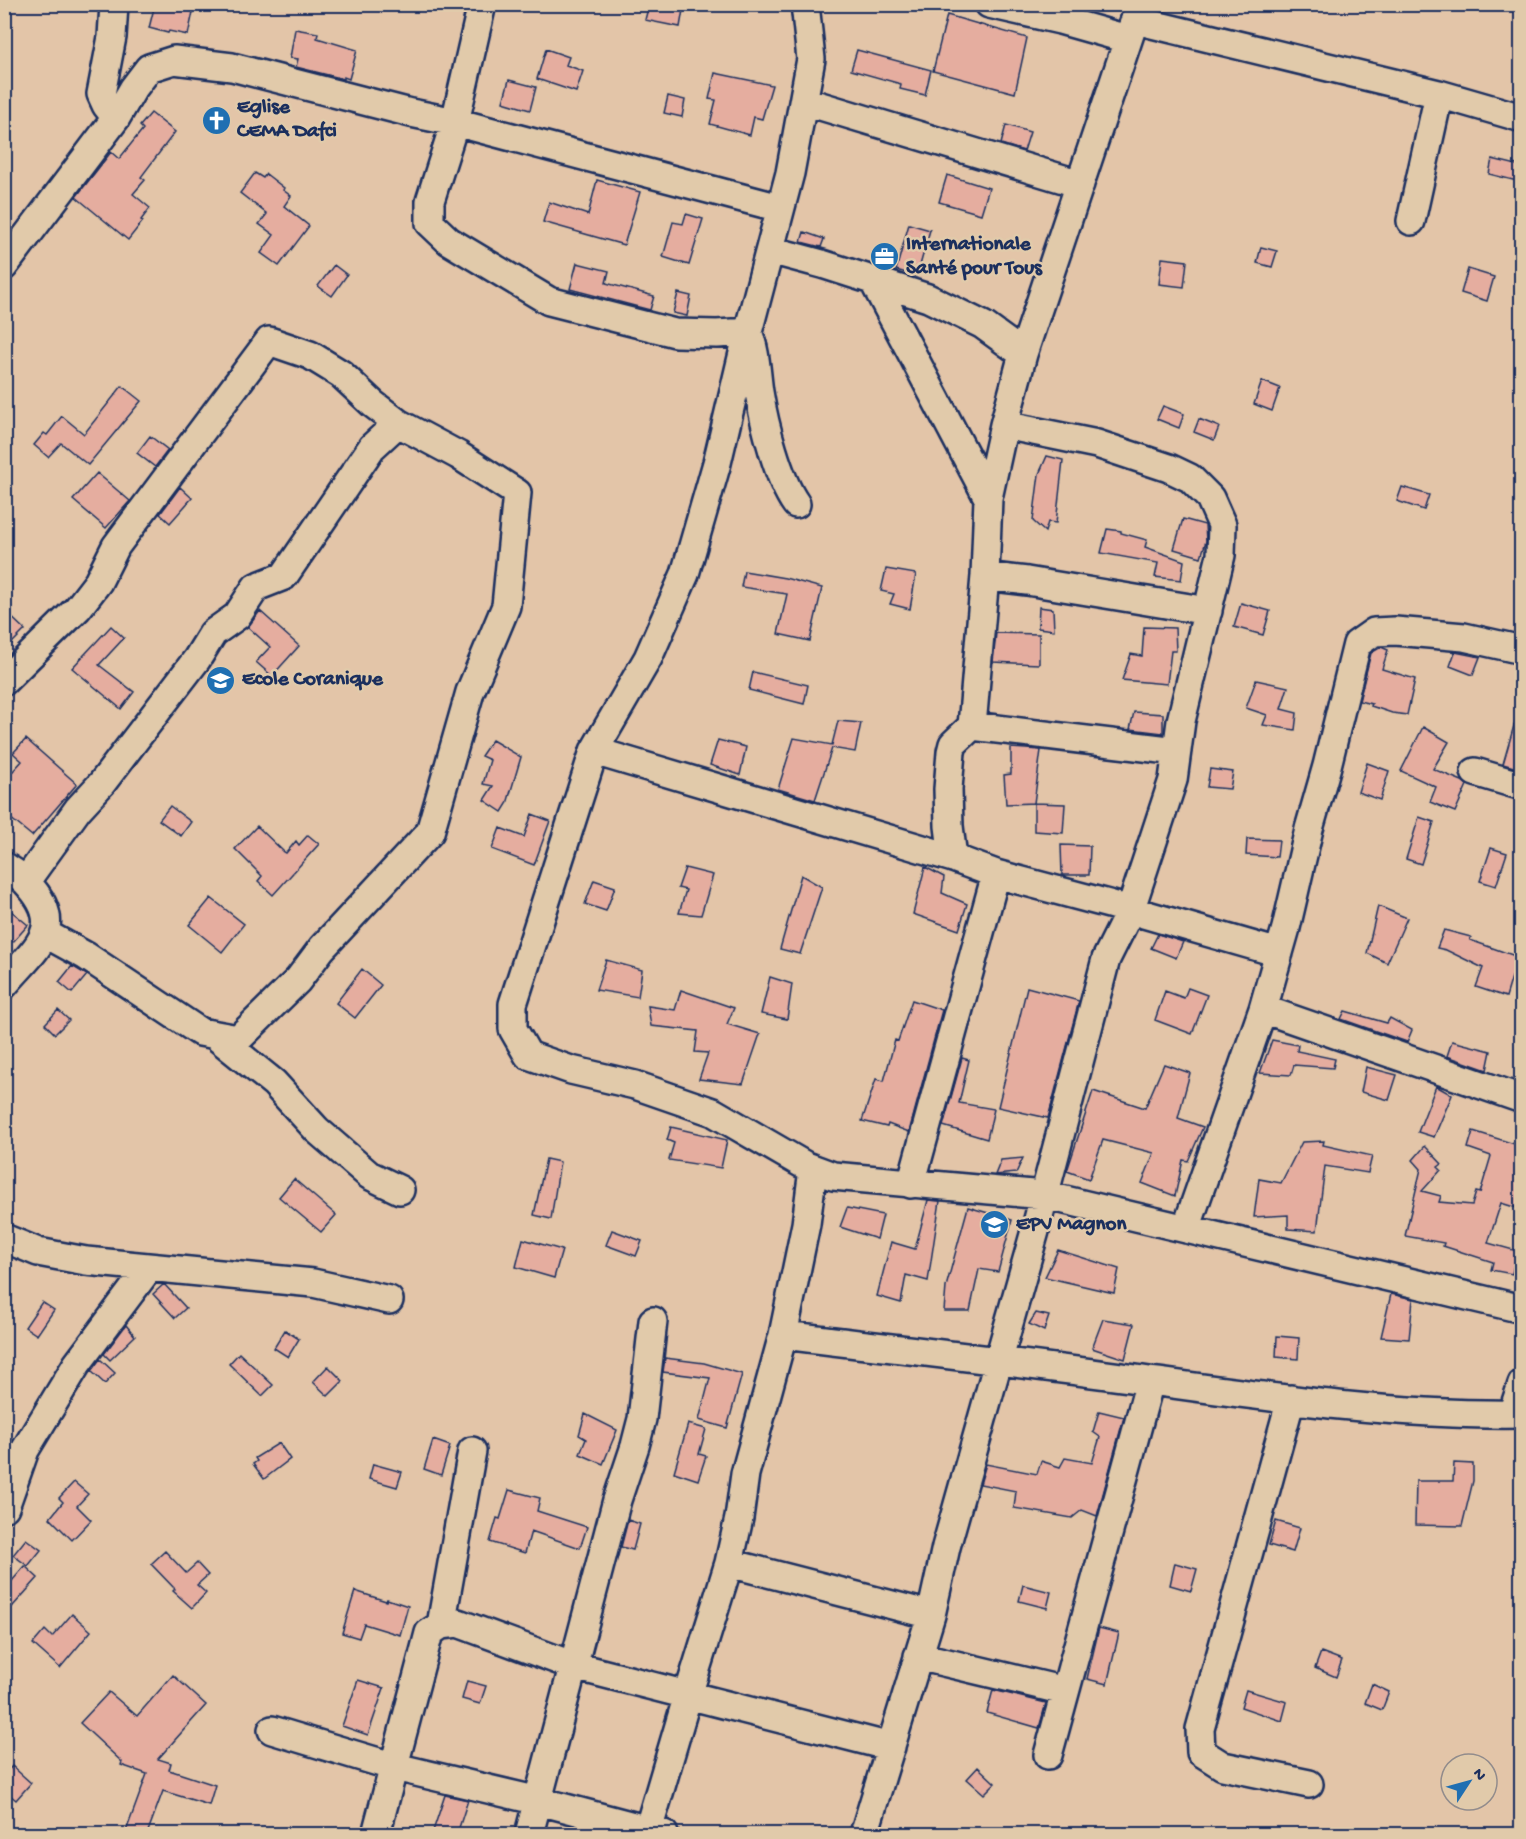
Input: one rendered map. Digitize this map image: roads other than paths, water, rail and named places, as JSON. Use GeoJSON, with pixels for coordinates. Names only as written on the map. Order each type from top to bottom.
{"type":"FeatureCollection","features":[{"type":"Feature","properties":{"kind":"street"},"geometry":{"type":"LineString","coordinates":[[114,4],[112,37],[101,94],[116,118]]}},
{"type":"Feature","properties":{"kind":"street"},"geometry":{"type":"LineString","coordinates":[[482,4],[455,122],[430,201],[430,223],[449,241],[549,301],[675,333],[748,332]]}},
{"type":"Feature","properties":{"kind":"street"},"geometry":{"type":"LineString","coordinates":[[805,4],[811,59],[804,101],[790,173],[748,332],[717,463],[685,574],[648,658],[594,751],[513,1004],[513,1029],[528,1055],[571,1070],[635,1085],[713,1112],[813,1168],[833,1176],[1044,1195],[1521,1310]]}},
{"type":"Feature","properties":{"kind":"street"},"geometry":{"type":"LineString","coordinates":[[989,4],[1060,20],[1134,21],[1439,94],[1521,118]]}},
{"type":"Feature","properties":{"kind":"street"},"geometry":{"type":"LineString","coordinates":[[953,858],[948,789],[951,752],[953,744],[972,726],[985,576],[988,498],[1023,354],[1134,21]]}},
{"type":"Feature","properties":{"kind":"street"},"geometry":{"type":"LineString","coordinates":[[4,266],[116,118],[149,68],[174,60],[232,67],[455,122],[780,208]]}},
{"type":"Feature","properties":{"kind":"street"},"geometry":{"type":"LineString","coordinates":[[1411,221],[1439,94]]}},
{"type":"Feature","properties":{"kind":"street"},"geometry":{"type":"LineString","coordinates":[[804,101],[1080,184]]}},
{"type":"Feature","properties":{"kind":"street"},"geometry":{"type":"LineString","coordinates":[[770,250],[928,298],[983,325],[1023,354]]}},
{"type":"Feature","properties":{"kind":"street"},"geometry":{"type":"LineString","coordinates":[[874,282],[988,498]]}},
{"type":"Feature","properties":{"kind":"street"},"geometry":{"type":"LineString","coordinates":[[748,332],[755,348],[760,395],[770,439],[779,468],[796,504]]}},
{"type":"Feature","properties":{"kind":"street"},"geometry":{"type":"LineString","coordinates":[[4,681],[78,608],[98,582],[116,546],[268,340],[310,355],[341,374],[373,404],[398,423],[458,455],[517,493],[506,606],[470,692],[430,832],[322,948],[298,980],[238,1039],[216,1037],[200,1032],[86,956],[46,934]]}},
{"type":"Feature","properties":{"kind":"street"},"geometry":{"type":"LineString","coordinates":[[4,985],[46,934],[48,918],[40,899],[15,873],[78,809],[109,773],[197,659],[213,633],[237,616],[256,587],[284,576],[372,447],[398,423]]}},
{"type":"Feature","properties":{"kind":"street"},"geometry":{"type":"LineString","coordinates":[[864,1834],[930,1615],[946,1547],[1044,1195],[1106,959],[1130,910],[1173,780],[1181,721],[1221,555],[1222,525],[1210,498],[1190,478],[1168,468],[1097,444],[1004,425]]}},
{"type":"Feature","properties":{"kind":"street"},"geometry":{"type":"LineString","coordinates":[[985,576],[1208,611]]}},
{"type":"Feature","properties":{"kind":"street"},"geometry":{"type":"LineString","coordinates":[[1186,1229],[1263,1009],[1309,829],[1328,766],[1357,644],[1374,632],[1395,631],[1464,637],[1521,650]]}},
{"type":"Feature","properties":{"kind":"street"},"geometry":{"type":"LineString","coordinates":[[972,726],[1177,751]]}},
{"type":"Feature","properties":{"kind":"street"},"geometry":{"type":"LineString","coordinates":[[594,751],[953,858],[996,874],[1279,953]]}},
{"type":"Feature","properties":{"kind":"street"},"geometry":{"type":"LineString","coordinates":[[1475,772],[1521,786]]}},
{"type":"Feature","properties":{"kind":"street"},"geometry":{"type":"LineString","coordinates":[[911,1184],[996,874]]}},
{"type":"Feature","properties":{"kind":"street"},"geometry":{"type":"LineString","coordinates":[[1263,1009],[1521,1099]]}},
{"type":"Feature","properties":{"kind":"street"},"geometry":{"type":"LineString","coordinates":[[216,1037],[274,1083],[317,1130],[369,1174],[400,1190]]}},
{"type":"Feature","properties":{"kind":"street"},"geometry":{"type":"LineString","coordinates":[[272,1730],[395,1767],[539,1801],[654,1833],[687,1695],[729,1563],[740,1518],[745,1474],[783,1335],[806,1224],[813,1168]]}},
{"type":"Feature","properties":{"kind":"street"},"geometry":{"type":"LineString","coordinates":[[4,1238],[38,1252],[86,1261],[313,1283],[389,1300]]}},
{"type":"Feature","properties":{"kind":"street"},"geometry":{"type":"LineString","coordinates":[[5,1507],[25,1450],[77,1364],[149,1268]]}},
{"type":"Feature","properties":{"kind":"street"},"geometry":{"type":"LineString","coordinates":[[529,1834],[617,1500],[642,1419],[653,1321]]}},
{"type":"Feature","properties":{"kind":"street"},"geometry":{"type":"LineString","coordinates":[[783,1335],[1405,1412],[1517,1414],[1521,1384]]}},
{"type":"Feature","properties":{"kind":"street"},"geometry":{"type":"LineString","coordinates":[[1048,1755],[1150,1381]]}},
{"type":"Feature","properties":{"kind":"street"},"geometry":{"type":"LineString","coordinates":[[1291,1399],[1200,1729],[1201,1752],[1224,1766],[1309,1784]]}},
{"type":"Feature","properties":{"kind":"street"},"geometry":{"type":"LineString","coordinates":[[441,1625],[472,1451]]}},
{"type":"Feature","properties":{"kind":"street"},"geometry":{"type":"LineString","coordinates":[[729,1563],[930,1615]]}},
{"type":"Feature","properties":{"kind":"street"},"geometry":{"type":"LineString","coordinates":[[376,1834],[429,1633],[441,1625],[458,1623],[574,1666],[891,1747]]}},
{"type":"Feature","properties":{"kind":"street"},"geometry":{"type":"LineString","coordinates":[[918,1656],[1065,1691]]}},
{"type":"Feature","properties":{"kind":"place","name":"Eglise CEMA Dafci"},"geometry":{"type":"Point","coordinates":[216,120]}},
{"type":"Feature","properties":{"kind":"place","name":"Internationale Santé pour Tous"},"geometry":{"type":"Point","coordinates":[885,257]}},
{"type":"Feature","properties":{"kind":"place","name":"Ecole Coranique"},"geometry":{"type":"Point","coordinates":[221,680]}},
{"type":"Feature","properties":{"kind":"place","name":"EPV Magnon"},"geometry":{"type":"Point","coordinates":[995,1225]}}]}
